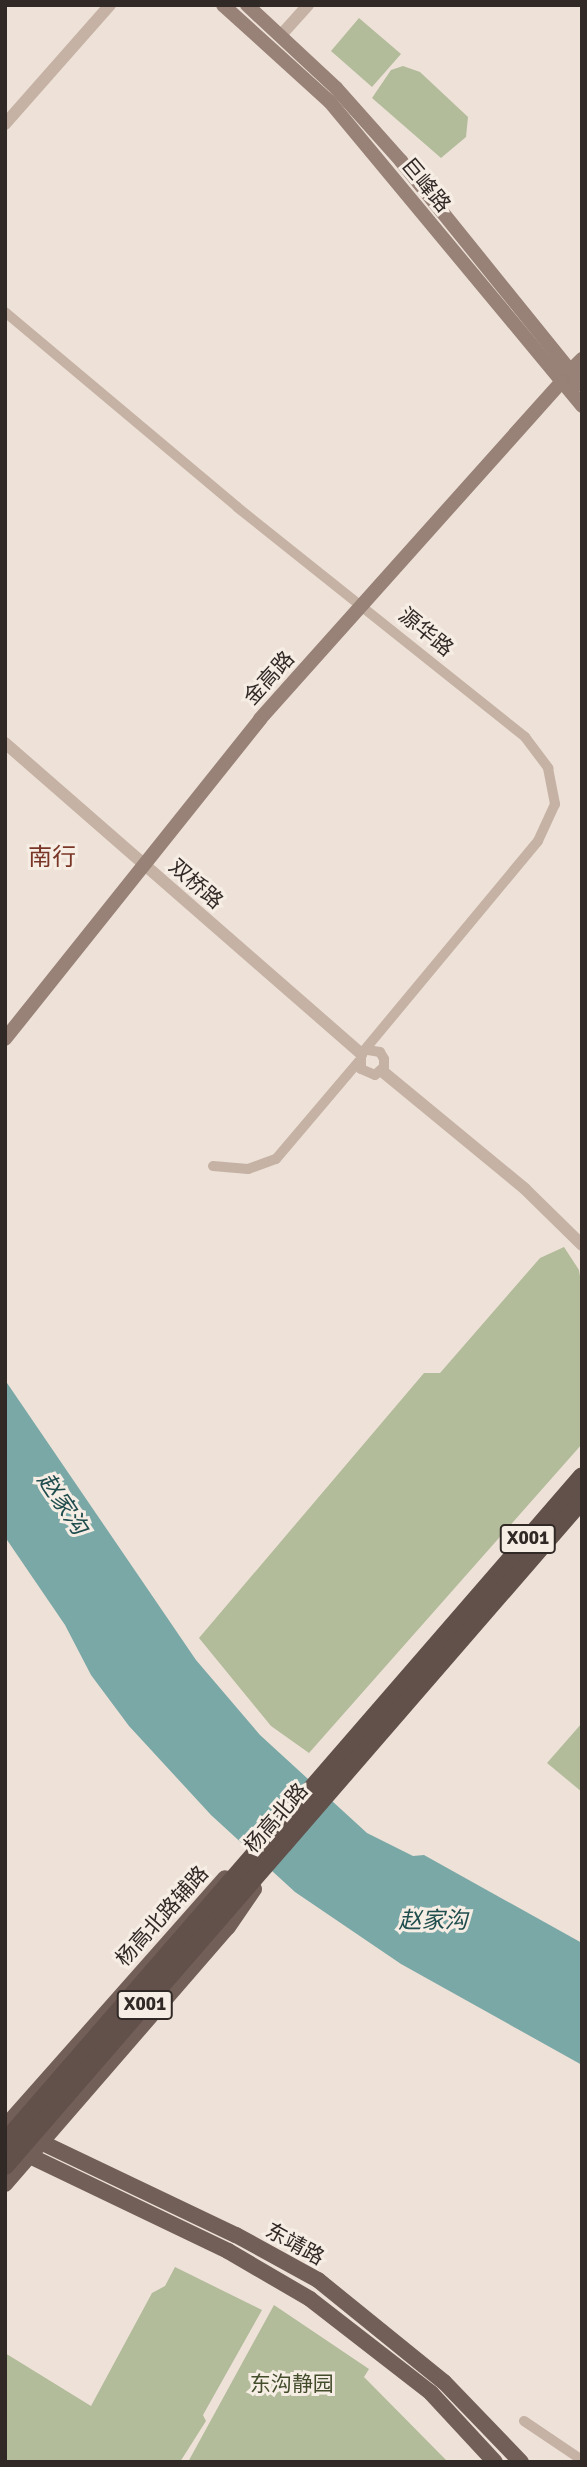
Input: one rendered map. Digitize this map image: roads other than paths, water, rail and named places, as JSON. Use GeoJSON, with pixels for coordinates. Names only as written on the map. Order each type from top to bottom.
{"type":"FeatureCollection","features":[{"type":"Feature","properties":{"kind":"highway","name":"杨高北路"},"geometry":{"type":"LineString","coordinates":[[5,2166],[279,1838],[480,1606],[582,1476]]}},
{"type":"Feature","properties":{"kind":"highway","name":"杨高北路"},"geometry":{"type":"LineString","coordinates":[[480,1606],[582,1500]]}},
{"type":"Feature","properties":{"kind":"highway","name":"杨高北路"},"geometry":{"type":"LineString","coordinates":[[6,2133],[279,1838]]}},
{"type":"Feature","properties":{"kind":"main road","name":"巨峰路"},"geometry":{"type":"LineString","coordinates":[[223,5],[330,102],[582,406]]}},
{"type":"Feature","properties":{"kind":"main road","name":"巨峰路"},"geometry":{"type":"LineString","coordinates":[[247,5],[282,34],[401,160],[582,385]]}},
{"type":"Feature","properties":{"kind":"main road","name":"金高路"},"geometry":{"type":"LineString","coordinates":[[571,370],[582,359]]}},
{"type":"Feature","properties":{"kind":"main road","name":"金高路"},"geometry":{"type":"LineString","coordinates":[[5,1039],[260,719],[561,382]]}},
{"type":"Feature","properties":{"kind":"main road","name":"杨高北路辅路"},"geometry":{"type":"LineString","coordinates":[[6,2133],[201,1901],[279,1838]]}},
{"type":"Feature","properties":{"kind":"main road","name":"X001"},"geometry":{"type":"LineString","coordinates":[[5,2184],[32,2158],[42,2141],[228,1927],[279,1838]]}},
{"type":"Feature","properties":{"kind":"main road","name":"东靖路"},"geometry":{"type":"LineString","coordinates":[[6,2133],[42,2141],[236,2235],[318,2280],[444,2382],[522,2462]]}},
{"type":"Feature","properties":{"kind":"main road","name":"东靖路"},"geometry":{"type":"LineString","coordinates":[[6,2133],[32,2158],[228,2251],[310,2300],[431,2393],[495,2462]]}},
{"type":"Feature","properties":{"kind":"street"},"geometry":{"type":"LineString","coordinates":[[5,124],[110,5]]}},
{"type":"Feature","properties":{"kind":"street"},"geometry":{"type":"LineString","coordinates":[[271,47],[308,5]]}},
{"type":"Feature","properties":{"kind":"street","name":"源华路"},"geometry":{"type":"LineString","coordinates":[[5,312],[237,508],[363,605],[525,737],[548,768],[555,804],[538,841],[276,1159],[248,1169],[214,1166]]}},
{"type":"Feature","properties":{"kind":"street","name":"金高路"},"geometry":{"type":"LineString","coordinates":[[561,382],[571,370]]}},
{"type":"Feature","properties":{"kind":"street","name":"双桥路"},"geometry":{"type":"LineString","coordinates":[[5,743],[363,1055]]}},
{"type":"Feature","properties":{"kind":"street"},"geometry":{"type":"LineString","coordinates":[[363,1055],[383,1055],[382,1071],[367,1074],[363,1055]]}},
{"type":"Feature","properties":{"kind":"street"},"geometry":{"type":"LineString","coordinates":[[382,1071],[525,1189],[582,1245]]}},
{"type":"Feature","properties":{"kind":"street"},"geometry":{"type":"LineString","coordinates":[[524,2421],[582,2460]]}},
{"type":"Feature","properties":{"kind":"water","name":"赵家沟"},"geometry":{"type":"Polygon","coordinates":[[[5,1380],[196,1660],[260,1735],[367,1833],[413,1856],[424,1855],[582,1943],[582,2065],[401,1964],[295,1892],[211,1815],[129,1726],[91,1675],[65,1625],[5,1537],[5,1380]]]}},
{"type":"Feature","properties":{"kind":"district","name":"南行"},"geometry":{"type":"Point","coordinates":[52,858]}},
{"type":"Feature","properties":{"kind":"park label","name":"东沟静园"},"geometry":{"type":"Point","coordinates":[292,2384]}}]}
